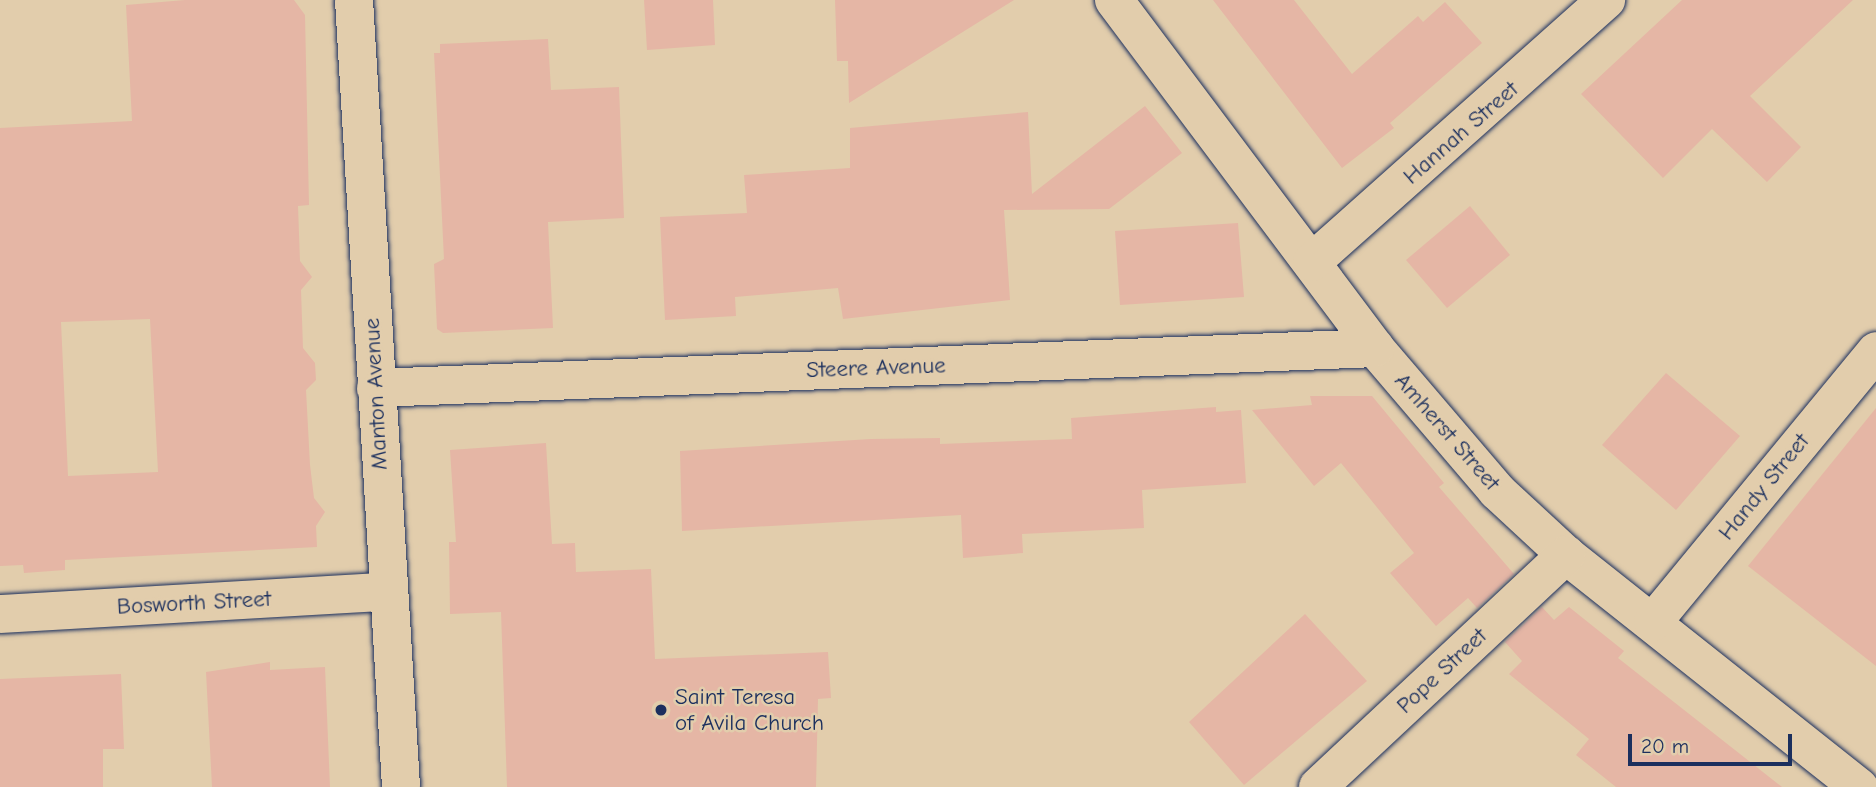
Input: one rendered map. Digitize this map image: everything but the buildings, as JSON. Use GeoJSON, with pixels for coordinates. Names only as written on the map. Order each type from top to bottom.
{"type":"FeatureCollection","features":[{"type":"Feature","properties":{"kind":"street","name":"Manton Avenue"},"geometry":{"type":"LineString","coordinates":[[354,0],[387,592],[401,787]]}},
{"type":"Feature","properties":{"kind":"street","name":"Amherst Street"},"geometry":{"type":"LineString","coordinates":[[1114,0],[1375,348],[1497,491],[1566,555],[1859,787]]}},
{"type":"Feature","properties":{"kind":"street","name":"Hannah Street"},"geometry":{"type":"LineString","coordinates":[[1312,262],[1606,0]]}},
{"type":"Feature","properties":{"kind":"street","name":"Steere Avenue"},"geometry":{"type":"LineString","coordinates":[[376,388],[1375,348]]}},
{"type":"Feature","properties":{"kind":"street","name":"Handy Street"},"geometry":{"type":"LineString","coordinates":[[1653,622],[1876,351]]}},
{"type":"Feature","properties":{"kind":"street","name":"Pope Street"},"geometry":{"type":"LineString","coordinates":[[1318,787],[1566,555]]}},
{"type":"Feature","properties":{"kind":"street","name":"Bosworth Street"},"geometry":{"type":"LineString","coordinates":[[0,614],[387,592]]}},
{"type":"Feature","properties":{"kind":"place","name":"Saint Teresa of Avila Church"},"geometry":{"type":"Point","coordinates":[661,710]}}]}
